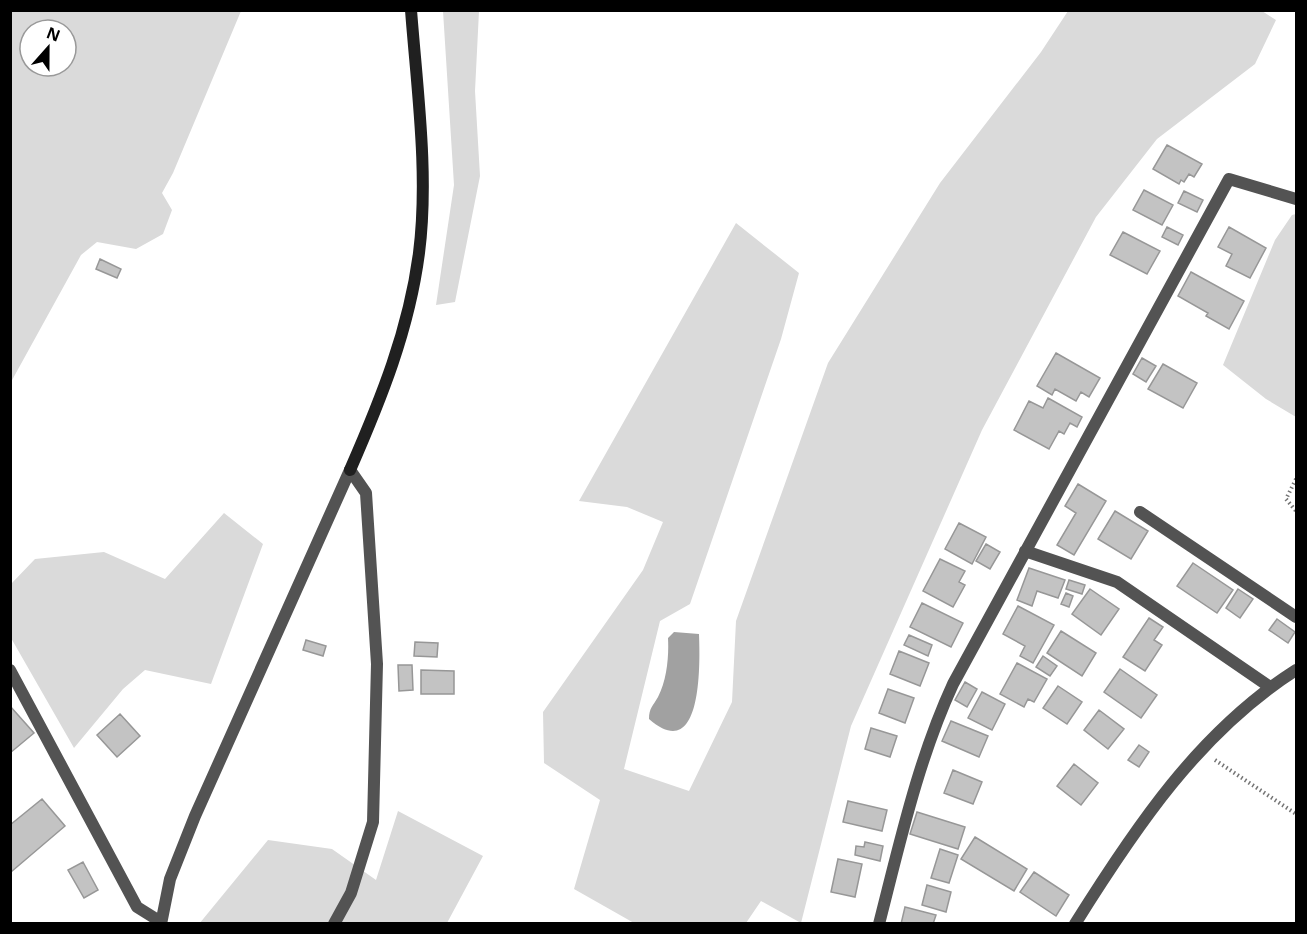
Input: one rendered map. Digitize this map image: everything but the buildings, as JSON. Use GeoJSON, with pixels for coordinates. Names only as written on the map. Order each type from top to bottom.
{"type":"FeatureCollection","features":[{"type":"Feature","properties":{"kind":"street"},"geometry":{"type":"LineString","coordinates":[[10,670],[137,907],[161,923],[170,879],[195,816],[350,470],[390,373],[409,308],[419,251],[421,146],[411,10]]}},
{"type":"Feature","properties":{"kind":"street"},"geometry":{"type":"LineString","coordinates":[[879,924],[917,776],[932,730],[953,684],[1229,179],[1296,199]]}},
{"type":"Feature","properties":{"kind":"street"},"geometry":{"type":"LineString","coordinates":[[334,924],[351,893],[373,822],[377,664],[371,561],[366,493],[350,470]]}},
{"type":"Feature","properties":{"kind":"street"},"geometry":{"type":"LineString","coordinates":[[1140,512],[1296,617]]}},
{"type":"Feature","properties":{"kind":"street"},"geometry":{"type":"LineString","coordinates":[[1025,551],[1118,582],[1270,687]]}},
{"type":"Feature","properties":{"kind":"street"},"geometry":{"type":"LineString","coordinates":[[1075,924],[1118,855],[1159,798],[1200,751],[1270,687],[1296,670]]}},
{"type":"Feature","properties":{"kind":"path"},"geometry":{"type":"LineString","coordinates":[[1296,479],[1286,499],[1296,512]]}},
{"type":"Feature","properties":{"kind":"path"},"geometry":{"type":"LineString","coordinates":[[1200,751],[1296,814]]}},
{"type":"Feature","properties":{"kind":"shaded area"},"geometry":{"type":"Polygon","coordinates":[[[11,10],[241,11],[173,173],[162,193],[172,210],[163,234],[136,249],[97,242],[81,255],[11,382],[11,10]]]}},
{"type":"Feature","properties":{"kind":"shaded area"},"geometry":{"type":"Polygon","coordinates":[[[443,11],[479,11],[475,91],[480,176],[455,302],[436,305],[454,185],[443,11]]]}},
{"type":"Feature","properties":{"kind":"shaded area"},"geometry":{"type":"Polygon","coordinates":[[[1068,11],[1262,11],[1276,20],[1255,64],[1157,139],[1096,217],[982,430],[851,726],[801,923],[761,901],[746,923],[634,923],[574,889],[600,800],[544,763],[543,712],[643,570],[663,522],[627,507],[579,501],[736,223],[799,273],[781,339],[690,604],[660,621],[624,769],[689,791],[732,702],[736,621],[828,363],[940,183],[1041,52],[1068,11]]]}},
{"type":"Feature","properties":{"kind":"shaded area"},"geometry":{"type":"Polygon","coordinates":[[[1296,214],[1296,417],[1266,399],[1223,365],[1275,240],[1292,215],[1296,214]]]}},
{"type":"Feature","properties":{"kind":"shaded area"},"geometry":{"type":"Polygon","coordinates":[[[224,513],[263,544],[211,684],[145,670],[123,689],[74,748],[11,638],[11,584],[35,559],[104,552],[165,579],[224,513]]]}},
{"type":"Feature","properties":{"kind":"shaded area"},"geometry":{"type":"Polygon","coordinates":[[[674,632],[699,634],[698,686],[695,705],[689,720],[680,729],[667,730],[649,719],[649,715],[664,683],[668,660],[668,638],[674,632]]]}},
{"type":"Feature","properties":{"kind":"shaded area"},"geometry":{"type":"Polygon","coordinates":[[[398,811],[483,856],[447,923],[199,924],[268,840],[332,849],[376,880],[398,811]]]}}]}
